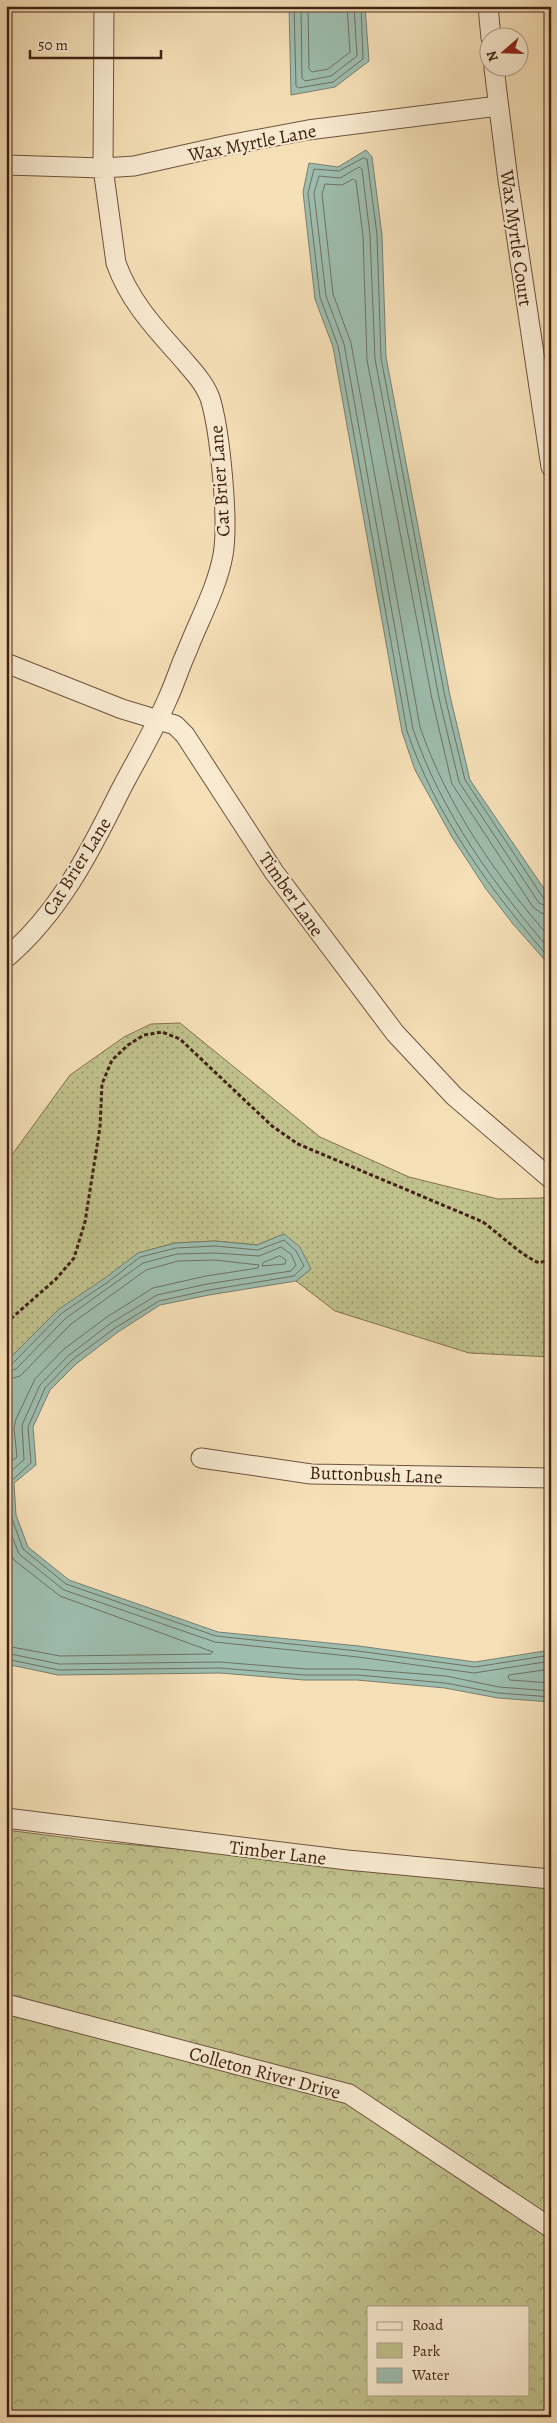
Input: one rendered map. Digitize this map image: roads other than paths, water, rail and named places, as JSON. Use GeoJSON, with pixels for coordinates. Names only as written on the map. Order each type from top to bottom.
{"type":"FeatureCollection","features":[{"type":"Feature","properties":{"kind":"street","name":"Cat Brier Lane"},"geometry":{"type":"LineString","coordinates":[[6,958],[36,929],[60,900],[82,866],[168,698],[209,597],[223,556],[225,524],[221,476],[215,417],[209,396],[197,376],[140,310],[121,276],[116,262],[103,168],[104,6]]}},
{"type":"Feature","properties":{"kind":"street"},"geometry":{"type":"LineString","coordinates":[[488,6],[490,28]]}},
{"type":"Feature","properties":{"kind":"street","name":"Wax Myrtle Court"},"geometry":{"type":"LineString","coordinates":[[495,78],[551,467]]}},
{"type":"Feature","properties":{"kind":"street","name":"Wax Myrtle Lane"},"geometry":{"type":"LineString","coordinates":[[6,165],[103,168],[134,166],[228,145],[308,130],[498,106]]}},
{"type":"Feature","properties":{"kind":"street","name":"Timber Lane"},"geometry":{"type":"LineString","coordinates":[[6,663],[122,709],[175,725],[185,735],[274,872],[395,1033],[454,1096],[551,1179]]}},
{"type":"Feature","properties":{"kind":"street","name":"Buttonbush Lane"},"geometry":{"type":"LineString","coordinates":[[201,1458],[310,1474],[551,1478]]}},
{"type":"Feature","properties":{"kind":"street","name":"Timber Lane"},"geometry":{"type":"LineString","coordinates":[[6,1818],[347,1860],[551,1879]]}},
{"type":"Feature","properties":{"kind":"street","name":"Colleton River Drive"},"geometry":{"type":"LineString","coordinates":[[6,2004],[349,2094],[551,2228]]}},
{"type":"Feature","properties":{"kind":"water"},"geometry":{"type":"Polygon","coordinates":[[[289,6],[365,6],[369,61],[335,87],[291,95],[289,6]]]}},
{"type":"Feature","properties":{"kind":"water"},"geometry":{"type":"Polygon","coordinates":[[[366,150],[372,157],[382,235],[386,357],[450,696],[470,780],[551,899],[551,967],[513,924],[486,889],[452,837],[415,770],[402,732],[333,347],[315,299],[303,192],[309,163],[338,167],[366,150]]]}},
{"type":"Feature","properties":{"kind":"water"},"geometry":{"type":"Polygon","coordinates":[[[284,1234],[300,1247],[311,1269],[296,1281],[160,1305],[118,1332],[76,1364],[50,1390],[33,1427],[36,1465],[14,1483],[16,1515],[28,1547],[69,1580],[218,1632],[359,1646],[475,1662],[551,1650],[551,1702],[498,1698],[445,1688],[357,1680],[304,1680],[220,1673],[58,1675],[6,1664],[6,1362],[59,1309],[138,1253],[175,1243],[215,1241],[257,1245],[284,1234]]]}}]}
